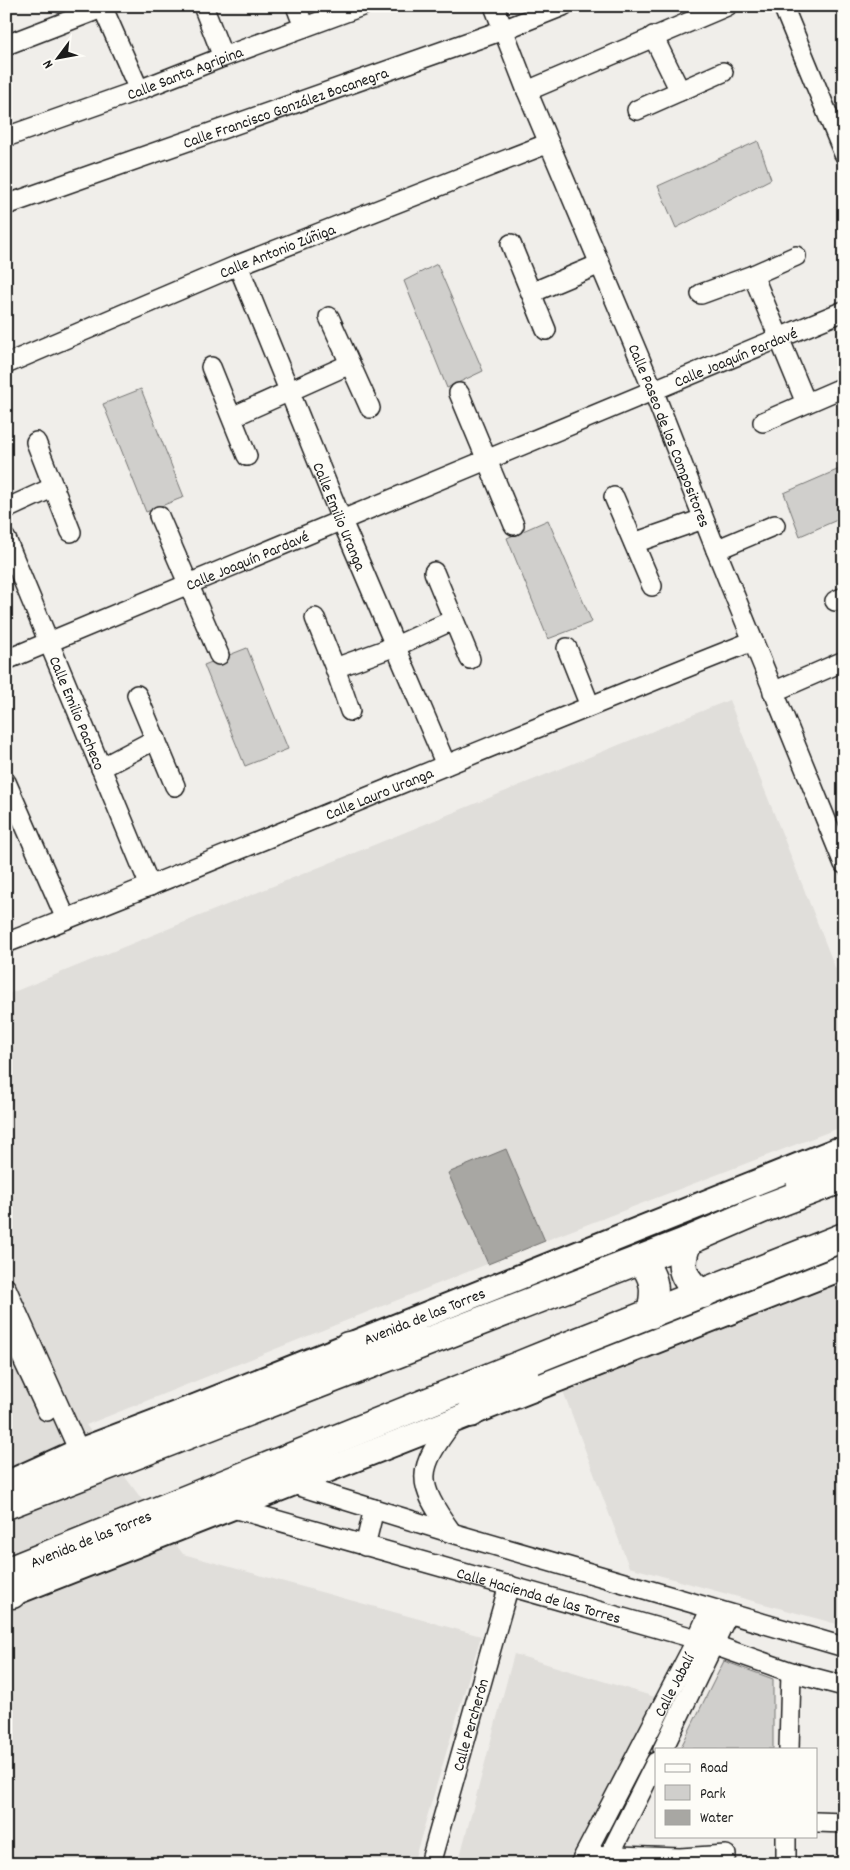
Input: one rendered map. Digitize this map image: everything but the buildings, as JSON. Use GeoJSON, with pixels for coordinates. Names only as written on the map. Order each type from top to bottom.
{"type":"FeatureCollection","features":[{"type":"Feature","properties":{"kind":"highway"},"geometry":{"type":"LineString","coordinates":[[762,1209],[844,1154]]}},
{"type":"Feature","properties":{"kind":"highway","name":"Avenida de las Torres"},"geometry":{"type":"LineString","coordinates":[[6,1505],[641,1260],[762,1209],[844,1178]]}},
{"type":"Feature","properties":{"kind":"highway","name":"Avenida de las Torres"},"geometry":{"type":"LineString","coordinates":[[8,1589],[555,1351],[844,1237]]}},
{"type":"Feature","properties":{"kind":"highway"},"geometry":{"type":"LineString","coordinates":[[688,1241],[684,1251],[682,1267],[689,1282],[703,1294]]}},
{"type":"Feature","properties":{"kind":"highway"},"geometry":{"type":"LineString","coordinates":[[641,1260],[654,1282],[654,1299],[651,1314]]}},
{"type":"Feature","properties":{"kind":"highway"},"geometry":{"type":"LineString","coordinates":[[348,1346],[465,1328]]}},
{"type":"Feature","properties":{"kind":"highway"},"geometry":{"type":"LineString","coordinates":[[462,1416],[555,1351]]}},
{"type":"Feature","properties":{"kind":"main road","name":"Avenida de las Torres"},"geometry":{"type":"LineString","coordinates":[[6,1484],[73,1453],[348,1346],[844,1148]]}},
{"type":"Feature","properties":{"kind":"main road","name":"Avenida de las Torres"},"geometry":{"type":"LineString","coordinates":[[8,1589],[233,1508],[462,1416],[844,1267]]}},
{"type":"Feature","properties":{"kind":"street"},"geometry":{"type":"LineString","coordinates":[[203,6],[223,57]]}},
{"type":"Feature","properties":{"kind":"street"},"geometry":{"type":"LineString","coordinates":[[296,6],[304,27]]}},
{"type":"Feature","properties":{"kind":"street","name":"Calle Santa Agripina"},"geometry":{"type":"LineString","coordinates":[[6,136],[139,90],[362,6]]}},
{"type":"Feature","properties":{"kind":"street","name":"Calle Paseo de los Compositores"},"geometry":{"type":"LineString","coordinates":[[494,6],[527,91],[653,390],[773,692],[840,844],[844,864]]}},
{"type":"Feature","properties":{"kind":"street","name":"Calle Francisco González Bocanegra"},"geometry":{"type":"LineString","coordinates":[[6,205],[503,30],[563,6]]}},
{"type":"Feature","properties":{"kind":"street"},"geometry":{"type":"LineString","coordinates":[[527,91],[727,6]]}},
{"type":"Feature","properties":{"kind":"street"},"geometry":{"type":"LineString","coordinates":[[783,6],[844,154]]}},
{"type":"Feature","properties":{"kind":"street"},"geometry":{"type":"LineString","coordinates":[[6,45],[102,7],[139,90]]}},
{"type":"Feature","properties":{"kind":"street"},"geometry":{"type":"LineString","coordinates":[[653,36],[680,91]]}},
{"type":"Feature","properties":{"kind":"street"},"geometry":{"type":"LineString","coordinates":[[637,110],[723,72]]}},
{"type":"Feature","properties":{"kind":"street","name":"Calle Antonio Zúñiga"},"geometry":{"type":"LineString","coordinates":[[6,364],[238,265],[549,142]]}},
{"type":"Feature","properties":{"kind":"street"},"geometry":{"type":"LineString","coordinates":[[511,244],[546,330]]}},
{"type":"Feature","properties":{"kind":"street"},"geometry":{"type":"LineString","coordinates":[[701,294],[753,275],[796,256]]}},
{"type":"Feature","properties":{"kind":"street"},"geometry":{"type":"LineString","coordinates":[[531,293],[600,264]]}},
{"type":"Feature","properties":{"kind":"street","name":"Calle Emilio Uranga"},"geometry":{"type":"LineString","coordinates":[[238,265],[342,521],[446,765]]}},
{"type":"Feature","properties":{"kind":"street"},"geometry":{"type":"LineString","coordinates":[[753,275],[806,403]]}},
{"type":"Feature","properties":{"kind":"street","name":"Calle Joaquín Pardavé"},"geometry":{"type":"LineString","coordinates":[[6,660],[844,310]]}},
{"type":"Feature","properties":{"kind":"street"},"geometry":{"type":"LineString","coordinates":[[329,317],[370,408]]}},
{"type":"Feature","properties":{"kind":"street"},"geometry":{"type":"LineString","coordinates":[[232,417],[350,364]]}},
{"type":"Feature","properties":{"kind":"street"},"geometry":{"type":"LineString","coordinates":[[211,367],[247,456]]}},
{"type":"Feature","properties":{"kind":"street"},"geometry":{"type":"LineString","coordinates":[[763,422],[844,387]]}},
{"type":"Feature","properties":{"kind":"street"},"geometry":{"type":"LineString","coordinates":[[459,393],[514,525]]}},
{"type":"Feature","properties":{"kind":"street"},"geometry":{"type":"LineString","coordinates":[[36,442],[71,532]]}},
{"type":"Feature","properties":{"kind":"street"},"geometry":{"type":"LineString","coordinates":[[6,509],[54,487]]}},
{"type":"Feature","properties":{"kind":"street"},"geometry":{"type":"LineString","coordinates":[[614,497],[652,586]]}},
{"type":"Feature","properties":{"kind":"street"},"geometry":{"type":"LineString","coordinates":[[159,516],[218,655]]}},
{"type":"Feature","properties":{"kind":"street"},"geometry":{"type":"LineString","coordinates":[[634,543],[703,519]]}},
{"type":"Feature","properties":{"kind":"street"},"geometry":{"type":"LineString","coordinates":[[716,550],[775,525]]}},
{"type":"Feature","properties":{"kind":"street","name":"Calle Emilio Pacheco"},"geometry":{"type":"LineString","coordinates":[[6,539],[150,886]]}},
{"type":"Feature","properties":{"kind":"street"},"geometry":{"type":"LineString","coordinates":[[434,572],[470,659]]}},
{"type":"Feature","properties":{"kind":"street"},"geometry":{"type":"LineString","coordinates":[[315,618],[350,711]]}},
{"type":"Feature","properties":{"kind":"street"},"geometry":{"type":"LineString","coordinates":[[335,668],[396,646],[453,620]]}},
{"type":"Feature","properties":{"kind":"street","name":"Calle Lauro Uranga"},"geometry":{"type":"LineString","coordinates":[[6,943],[753,641]]}},
{"type":"Feature","properties":{"kind":"street"},"geometry":{"type":"LineString","coordinates":[[567,648],[590,706]]}},
{"type":"Feature","properties":{"kind":"street"},"geometry":{"type":"LineString","coordinates":[[773,692],[844,661]]}},
{"type":"Feature","properties":{"kind":"street"},"geometry":{"type":"LineString","coordinates":[[137,695],[175,786]]}},
{"type":"Feature","properties":{"kind":"street"},"geometry":{"type":"LineString","coordinates":[[101,768],[156,739]]}},
{"type":"Feature","properties":{"kind":"street"},"geometry":{"type":"LineString","coordinates":[[6,782],[66,920]]}},
{"type":"Feature","properties":{"kind":"street"},"geometry":{"type":"LineString","coordinates":[[6,1288],[73,1453]]}},
{"type":"Feature","properties":{"kind":"street"},"geometry":{"type":"LineString","coordinates":[[6,1323],[73,1453]]}},
{"type":"Feature","properties":{"kind":"street"},"geometry":{"type":"LineString","coordinates":[[452,1534],[434,1509],[424,1477],[426,1462],[434,1447],[462,1416]]}},
{"type":"Feature","properties":{"kind":"street","name":"Calle Hacienda de las Torres"},"geometry":{"type":"LineString","coordinates":[[294,1484],[452,1534],[710,1610],[844,1647]]}},
{"type":"Feature","properties":{"kind":"street","name":"Calle Hacienda de las Torres"},"geometry":{"type":"LineString","coordinates":[[233,1508],[697,1639],[791,1672],[844,1686]]}},
{"type":"Feature","properties":{"kind":"street"},"geometry":{"type":"LineString","coordinates":[[365,1546],[374,1509]]}},
{"type":"Feature","properties":{"kind":"street","name":"Calle Percherón"},"geometry":{"type":"LineString","coordinates":[[430,1864],[509,1585]]}},
{"type":"Feature","properties":{"kind":"street","name":"Calle Jabalí"},"geometry":{"type":"LineString","coordinates":[[582,1859],[697,1639],[710,1610]]}},
{"type":"Feature","properties":{"kind":"street","name":"Calle Jabalí"},"geometry":{"type":"LineString","coordinates":[[664,1748],[715,1645],[728,1614]]}},
{"type":"Feature","properties":{"kind":"street"},"geometry":{"type":"LineString","coordinates":[[789,1748],[791,1672]]}},
{"type":"Feature","properties":{"kind":"street"},"geometry":{"type":"LineString","coordinates":[[607,1860],[655,1764]]}},
{"type":"Feature","properties":{"kind":"street"},"geometry":{"type":"LineString","coordinates":[[818,1822],[844,1823]]}},
{"type":"Feature","properties":{"kind":"street"},"geometry":{"type":"LineString","coordinates":[[786,1838],[786,1864]]}},
{"type":"Feature","properties":{"kind":"street"},"geometry":{"type":"LineString","coordinates":[[582,1859],[680,1861],[726,1855]]}},
{"type":"Feature","properties":{"kind":"shaded area"},"geometry":{"type":"Polygon","coordinates":[[[729,700],[844,990],[844,1126],[557,1236],[86,1425],[183,1554],[481,1636],[413,1864],[6,1864],[6,995],[729,700]]]}},
{"type":"Feature","properties":{"kind":"shaded area"},"geometry":{"type":"Polygon","coordinates":[[[844,1280],[844,1626],[629,1567],[563,1391],[844,1280]]]}},
{"type":"Feature","properties":{"kind":"shaded area"},"geometry":{"type":"Polygon","coordinates":[[[514,1654],[655,1697],[569,1864],[458,1864],[514,1654]]]}},
{"type":"Feature","properties":{"kind":"green space"},"geometry":{"type":"Polygon","coordinates":[[[758,141],[771,179],[676,228],[658,186],[758,141]]]}},
{"type":"Feature","properties":{"kind":"green space"},"geometry":{"type":"Polygon","coordinates":[[[437,264],[483,371],[447,388],[404,281],[437,264]]]}},
{"type":"Feature","properties":{"kind":"green space"},"geometry":{"type":"Polygon","coordinates":[[[141,389],[184,497],[146,512],[103,404],[141,389]]]}},
{"type":"Feature","properties":{"kind":"green space"},"geometry":{"type":"Polygon","coordinates":[[[844,467],[844,517],[800,536],[784,493],[844,467]]]}},
{"type":"Feature","properties":{"kind":"green space"},"geometry":{"type":"Polygon","coordinates":[[[548,520],[592,622],[548,639],[507,538],[548,520]]]}},
{"type":"Feature","properties":{"kind":"green space"},"geometry":{"type":"Polygon","coordinates":[[[247,648],[288,749],[245,766],[204,665],[247,648]]]}},
{"type":"Feature","properties":{"kind":"green space"},"geometry":{"type":"Polygon","coordinates":[[[724,1661],[773,1679],[773,1748],[680,1748],[724,1661]]]}},
{"type":"Feature","properties":{"kind":"water"},"geometry":{"type":"Polygon","coordinates":[[[506,1149],[545,1241],[488,1264],[448,1173],[506,1149]]]}}]}
